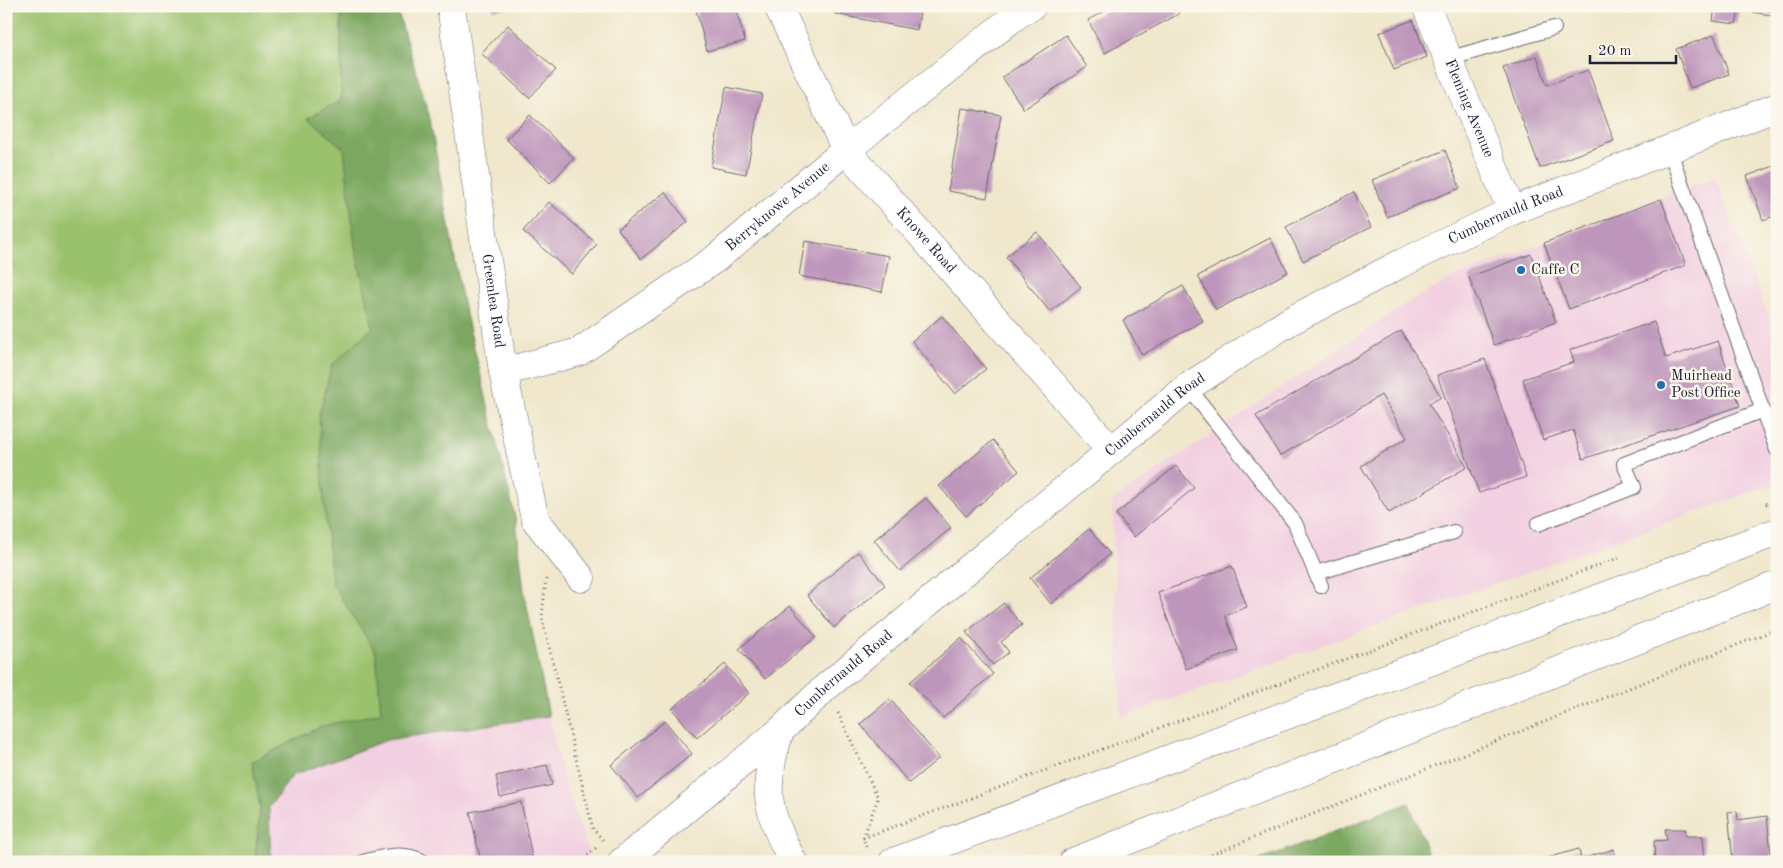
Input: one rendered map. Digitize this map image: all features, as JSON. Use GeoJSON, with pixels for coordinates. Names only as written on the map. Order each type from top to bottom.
{"type":"FeatureCollection","features":[{"type":"Feature","properties":{"kind":"main road","name":"Greenlea Road"},"geometry":{"type":"LineString","coordinates":[[451,6],[503,372],[535,519],[581,578]]}},
{"type":"Feature","properties":{"kind":"main road","name":"Knowe Road"},"geometry":{"type":"LineString","coordinates":[[778,6],[846,150],[1111,450]]}},
{"type":"Feature","properties":{"kind":"main road","name":"Berryknowe Avenue"},"geometry":{"type":"LineString","coordinates":[[503,372],[580,352],[715,259],[846,150],[1018,14],[1032,6]]}},
{"type":"Feature","properties":{"kind":"main road","name":"Fleming Avenue"},"geometry":{"type":"LineString","coordinates":[[1426,6],[1512,211]]}},
{"type":"Feature","properties":{"kind":"main road","name":"Cumbernauld Road"},"geometry":{"type":"LineString","coordinates":[[622,862],[780,731],[826,687],[1188,387],[1290,322],[1402,264],[1512,211],[1777,107]]}},
{"type":"Feature","properties":{"kind":"main road"},"geometry":{"type":"LineString","coordinates":[[881,858],[1777,532]]}},
{"type":"Feature","properties":{"kind":"main road"},"geometry":{"type":"LineString","coordinates":[[1073,862],[1777,585]]}},
{"type":"Feature","properties":{"kind":"main road"},"geometry":{"type":"LineString","coordinates":[[780,731],[770,760],[767,789],[778,832],[793,862]]}},
{"type":"Feature","properties":{"kind":"lane"},"geometry":{"type":"LineString","coordinates":[[1448,59],[1554,28]]}},
{"type":"Feature","properties":{"kind":"lane"},"geometry":{"type":"LineString","coordinates":[[1670,149],[1777,450]]}},
{"type":"Feature","properties":{"kind":"lane"},"geometry":{"type":"LineString","coordinates":[[1188,387],[1296,523],[1318,580],[1454,532]]}},
{"type":"Feature","properties":{"kind":"lane"},"geometry":{"type":"LineString","coordinates":[[1538,524],[1634,487],[1624,464],[1763,410]]}},
{"type":"Feature","properties":{"kind":"lane"},"geometry":{"type":"LineString","coordinates":[[363,862],[391,854],[417,858],[424,862]]}},
{"type":"Feature","properties":{"kind":"path"},"geometry":{"type":"LineString","coordinates":[[1758,506],[1777,500]]}},
{"type":"Feature","properties":{"kind":"path"},"geometry":{"type":"LineString","coordinates":[[550,539],[542,617],[594,829],[604,842],[580,862]]}},
{"type":"Feature","properties":{"kind":"path"},"geometry":{"type":"LineString","coordinates":[[862,838],[1628,555]]}},
{"type":"Feature","properties":{"kind":"path"},"geometry":{"type":"LineString","coordinates":[[1193,862],[1777,629]]}},
{"type":"Feature","properties":{"kind":"path"},"geometry":{"type":"LineString","coordinates":[[826,687],[878,798],[862,838]]}},
{"type":"Feature","properties":{"kind":"path"},"geometry":{"type":"LineString","coordinates":[[862,838],[881,858]]}},
{"type":"Feature","properties":{"kind":"shaded area"},"geometry":{"type":"Polygon","coordinates":[[[1715,177],[1777,339],[1777,483],[1121,717],[1112,501],[1406,304],[1452,278],[1715,177]]]}},
{"type":"Feature","properties":{"kind":"shaded area"},"geometry":{"type":"Polygon","coordinates":[[[549,716],[564,782],[589,853],[579,862],[271,862],[269,807],[293,775],[387,740],[549,716]]]}},
{"type":"Feature","properties":{"kind":"green space"},"geometry":{"type":"Polygon","coordinates":[[[6,6],[365,6],[399,720],[270,773],[264,862],[6,862],[6,6]]]}},
{"type":"Feature","properties":{"kind":"green space"},"geometry":{"type":"Polygon","coordinates":[[[341,6],[396,6],[429,115],[462,298],[516,521],[524,591],[549,716],[387,740],[293,775],[269,807],[271,862],[255,862],[260,806],[252,762],[322,726],[381,713],[376,653],[332,583],[324,503],[319,415],[332,365],[373,327],[355,247],[344,149],[308,118],[341,100],[341,6]]]}},
{"type":"Feature","properties":{"kind":"green space"},"geometry":{"type":"Polygon","coordinates":[[[1409,803],[1431,862],[1254,862],[1409,803]]]}},
{"type":"Feature","properties":{"kind":"building"},"geometry":{"type":"Polygon","coordinates":[[[493,6],[511,6],[511,7],[493,10],[493,6]]]}},
{"type":"Feature","properties":{"kind":"building"},"geometry":{"type":"Polygon","coordinates":[[[695,6],[735,6],[745,41],[707,51],[695,6]]]}},
{"type":"Feature","properties":{"kind":"building"},"geometry":{"type":"Polygon","coordinates":[[[836,6],[921,6],[917,30],[835,14],[836,6]]]}},
{"type":"Feature","properties":{"kind":"building"},"geometry":{"type":"Polygon","coordinates":[[[1114,6],[1175,6],[1179,14],[1105,53],[1088,20],[1114,6]]]}},
{"type":"Feature","properties":{"kind":"building"},"geometry":{"type":"Polygon","coordinates":[[[1715,6],[1777,6],[1777,16],[1739,10],[1736,24],[1713,21],[1715,6]]]}},
{"type":"Feature","properties":{"kind":"building"},"geometry":{"type":"Polygon","coordinates":[[[1413,20],[1427,57],[1394,70],[1379,33],[1413,20]]]}},
{"type":"Feature","properties":{"kind":"building"},"geometry":{"type":"Polygon","coordinates":[[[508,25],[556,70],[529,98],[481,53],[508,25]]]}},
{"type":"Feature","properties":{"kind":"building"},"geometry":{"type":"Polygon","coordinates":[[[1066,35],[1087,67],[1024,109],[1002,77],[1066,35]]]}},
{"type":"Feature","properties":{"kind":"building"},"geometry":{"type":"Polygon","coordinates":[[[1714,35],[1729,74],[1690,88],[1676,49],[1714,35]]]}},
{"type":"Feature","properties":{"kind":"building"},"geometry":{"type":"Polygon","coordinates":[[[1537,56],[1547,85],[1588,70],[1614,141],[1540,168],[1503,68],[1537,56]]]}},
{"type":"Feature","properties":{"kind":"building"},"geometry":{"type":"Polygon","coordinates":[[[726,87],[762,94],[746,174],[711,167],[726,87]]]}},
{"type":"Feature","properties":{"kind":"building"},"geometry":{"type":"Polygon","coordinates":[[[962,108],[1001,115],[987,198],[948,191],[962,108]]]}},
{"type":"Feature","properties":{"kind":"building"},"geometry":{"type":"Polygon","coordinates":[[[530,115],[574,158],[550,183],[506,139],[530,115]]]}},
{"type":"Feature","properties":{"kind":"building"},"geometry":{"type":"Polygon","coordinates":[[[1445,150],[1460,188],[1387,217],[1372,180],[1445,150]]]}},
{"type":"Feature","properties":{"kind":"building"},"geometry":{"type":"Polygon","coordinates":[[[1777,165],[1777,215],[1763,220],[1747,176],[1777,165]]]}},
{"type":"Feature","properties":{"kind":"building"},"geometry":{"type":"Polygon","coordinates":[[[665,192],[688,222],[641,259],[618,229],[665,192]]]}},
{"type":"Feature","properties":{"kind":"building"},"geometry":{"type":"Polygon","coordinates":[[[1354,192],[1371,227],[1303,261],[1286,227],[1354,192]]]}},
{"type":"Feature","properties":{"kind":"building"},"geometry":{"type":"Polygon","coordinates":[[[1661,199],[1686,265],[1569,309],[1544,243],[1661,199]]]}},
{"type":"Feature","properties":{"kind":"building"},"geometry":{"type":"Polygon","coordinates":[[[549,202],[597,244],[572,274],[523,231],[549,202]]]}},
{"type":"Feature","properties":{"kind":"building"},"geometry":{"type":"Polygon","coordinates":[[[1037,232],[1081,287],[1050,312],[1006,257],[1037,232]]]}},
{"type":"Feature","properties":{"kind":"building"},"geometry":{"type":"Polygon","coordinates":[[[1270,238],[1288,272],[1216,310],[1198,276],[1270,238]]]}},
{"type":"Feature","properties":{"kind":"building"},"geometry":{"type":"Polygon","coordinates":[[[805,241],[889,256],[882,292],[799,276],[805,241]]]}},
{"type":"Feature","properties":{"kind":"building"},"geometry":{"type":"Polygon","coordinates":[[[1531,254],[1556,322],[1494,345],[1469,277],[1531,254]]]}},
{"type":"Feature","properties":{"kind":"building"},"geometry":{"type":"Polygon","coordinates":[[[1183,286],[1203,321],[1142,355],[1123,320],[1183,286]]]}},
{"type":"Feature","properties":{"kind":"building"},"geometry":{"type":"Polygon","coordinates":[[[942,316],[986,369],[955,394],[912,341],[942,316]]]}},
{"type":"Feature","properties":{"kind":"building"},"geometry":{"type":"Polygon","coordinates":[[[1654,322],[1666,358],[1718,341],[1740,406],[1583,459],[1573,430],[1543,440],[1523,379],[1574,362],[1570,350],[1654,322]]]}},
{"type":"Feature","properties":{"kind":"building"},"geometry":{"type":"Polygon","coordinates":[[[1401,331],[1441,397],[1429,404],[1467,467],[1389,513],[1361,466],[1407,438],[1381,395],[1280,456],[1256,416],[1401,331]]]}},
{"type":"Feature","properties":{"kind":"building"},"geometry":{"type":"Polygon","coordinates":[[[1485,359],[1526,477],[1479,493],[1437,375],[1485,359]]]}},
{"type":"Feature","properties":{"kind":"building"},"geometry":{"type":"Polygon","coordinates":[[[993,440],[1019,471],[966,516],[939,486],[993,440]]]}},
{"type":"Feature","properties":{"kind":"building"},"geometry":{"type":"Polygon","coordinates":[[[1176,466],[1194,488],[1134,537],[1116,514],[1176,466]]]}},
{"type":"Feature","properties":{"kind":"building"},"geometry":{"type":"Polygon","coordinates":[[[926,498],[951,528],[900,571],[874,540],[926,498]]]}},
{"type":"Feature","properties":{"kind":"building"},"geometry":{"type":"Polygon","coordinates":[[[1089,529],[1110,554],[1051,604],[1030,578],[1089,529]]]}},
{"type":"Feature","properties":{"kind":"building"},"geometry":{"type":"Polygon","coordinates":[[[858,552],[885,585],[834,628],[807,595],[858,552]]]}},
{"type":"Feature","properties":{"kind":"building"},"geometry":{"type":"Polygon","coordinates":[[[1232,566],[1247,607],[1225,615],[1238,650],[1186,669],[1158,593],[1232,566]]]}},
{"type":"Feature","properties":{"kind":"building"},"geometry":{"type":"Polygon","coordinates":[[[1004,603],[1022,625],[1001,642],[1009,652],[993,665],[966,632],[1004,603]]]}},
{"type":"Feature","properties":{"kind":"building"},"geometry":{"type":"Polygon","coordinates":[[[790,606],[816,637],[765,679],[739,649],[790,606]]]}},
{"type":"Feature","properties":{"kind":"building"},"geometry":{"type":"Polygon","coordinates":[[[961,638],[993,674],[943,718],[910,682],[961,638]]]}},
{"type":"Feature","properties":{"kind":"building"},"geometry":{"type":"Polygon","coordinates":[[[725,664],[749,693],[697,738],[672,709],[725,664]]]}},
{"type":"Feature","properties":{"kind":"building"},"geometry":{"type":"Polygon","coordinates":[[[890,699],[939,758],[909,783],[860,724],[890,699]]]}},
{"type":"Feature","properties":{"kind":"building"},"geometry":{"type":"Polygon","coordinates":[[[665,721],[692,754],[638,798],[611,765],[665,721]]]}},
{"type":"Feature","properties":{"kind":"building"},"geometry":{"type":"Polygon","coordinates":[[[547,765],[552,785],[500,797],[496,776],[547,765]]]}},
{"type":"Feature","properties":{"kind":"building"},"geometry":{"type":"Polygon","coordinates":[[[521,802],[533,862],[481,862],[470,812],[521,802]]]}},
{"type":"Feature","properties":{"kind":"building"},"geometry":{"type":"Polygon","coordinates":[[[1737,811],[1738,820],[1767,816],[1772,862],[1733,862],[1728,812],[1737,811]]]}},
{"type":"Feature","properties":{"kind":"building"},"geometry":{"type":"Polygon","coordinates":[[[1665,829],[1685,829],[1686,836],[1703,836],[1705,862],[1655,862],[1654,841],[1667,840],[1665,829]]]}},
{"type":"Feature","properties":{"kind":"building"},"geometry":{"type":"Polygon","coordinates":[[[1579,849],[1581,859],[1614,849],[1617,862],[1545,862],[1544,859],[1579,849]]]}},
{"type":"Feature","properties":{"kind":"place","name":"Caffe C"},"geometry":{"type":"Point","coordinates":[1521,270]}},
{"type":"Feature","properties":{"kind":"place","name":"Muirhead Post Office"},"geometry":{"type":"Point","coordinates":[1661,385]}}]}
